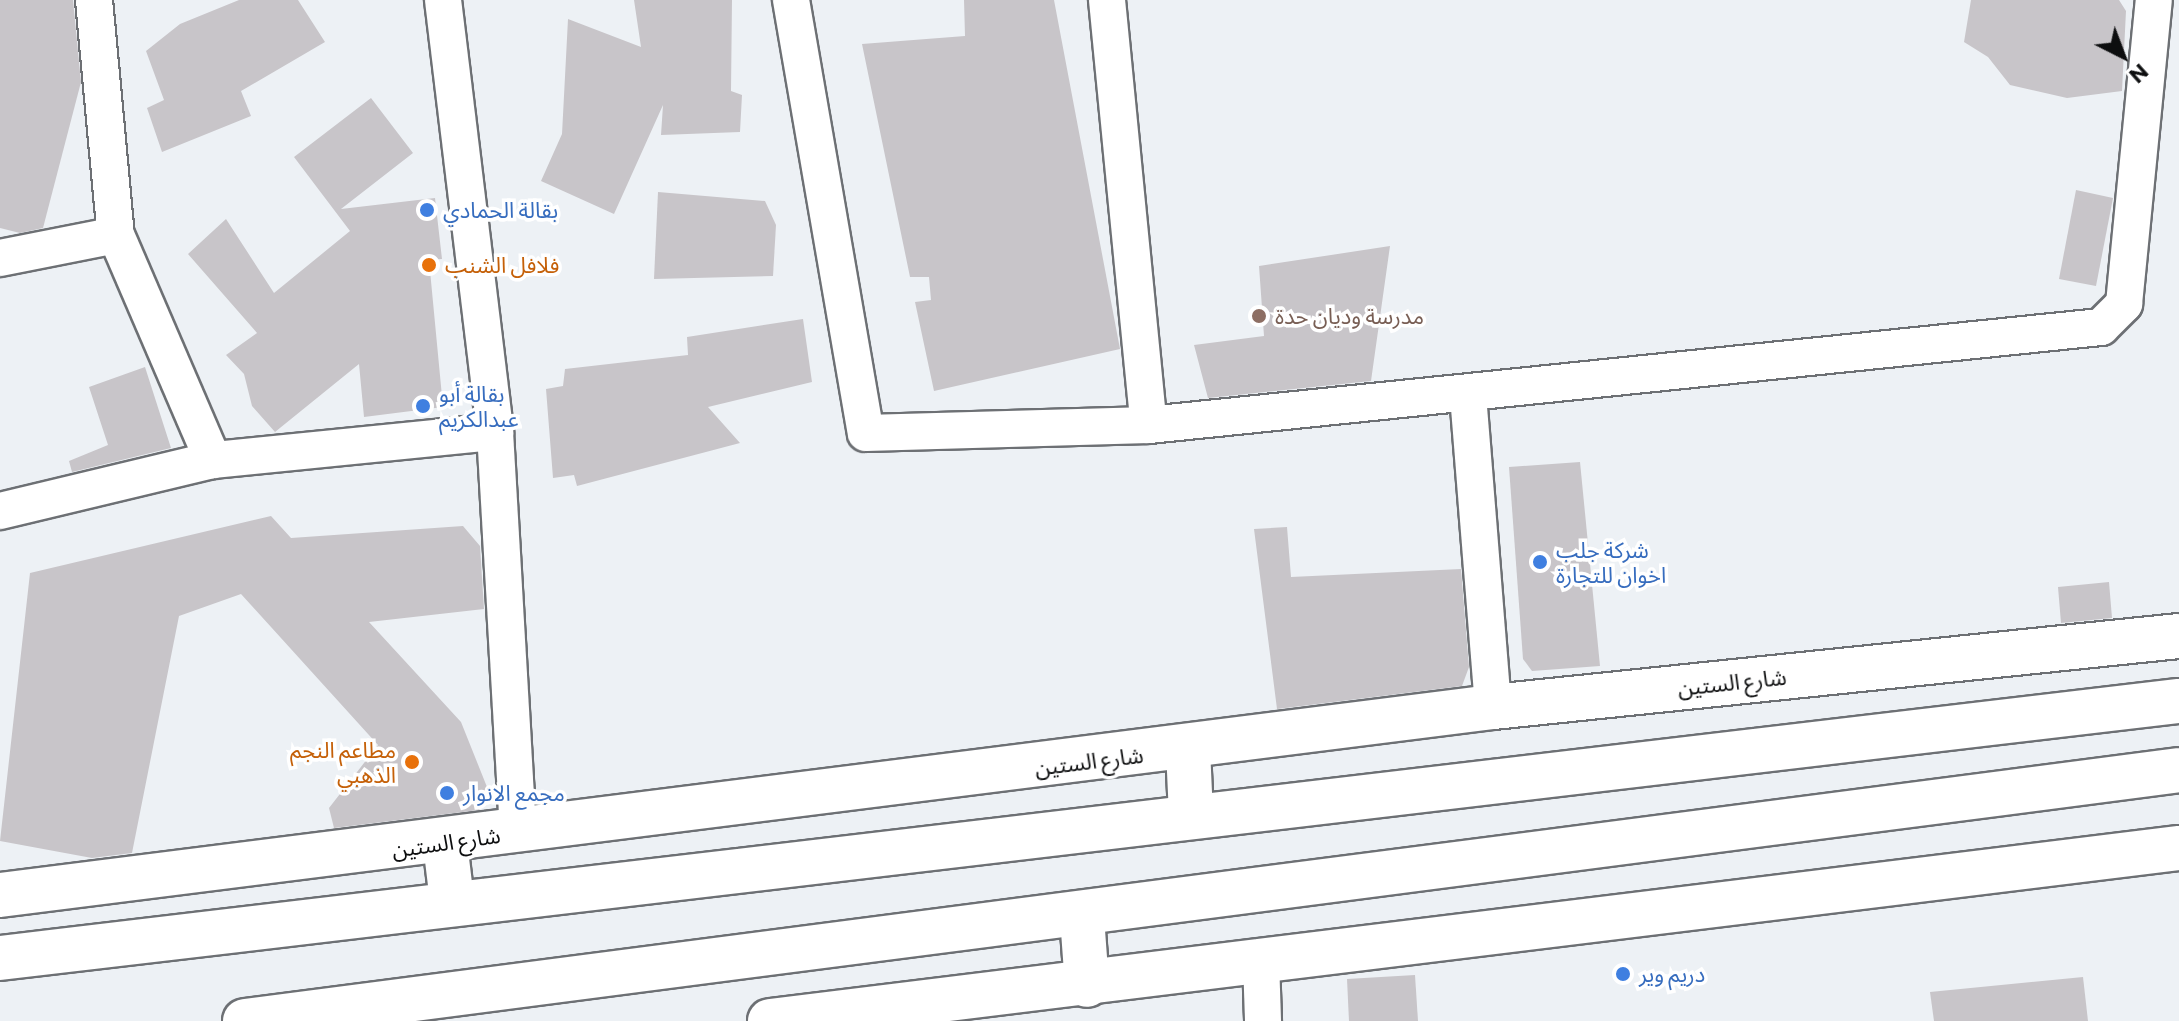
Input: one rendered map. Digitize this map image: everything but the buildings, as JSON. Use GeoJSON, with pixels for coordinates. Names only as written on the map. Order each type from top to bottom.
{"type":"FeatureCollection","features":[{"type":"Feature","properties":{"kind":"main road","name":"شارع الستين"},"geometry":{"type":"LineString","coordinates":[[0,895],[445,843],[1493,707],[2179,636]]}},
{"type":"Feature","properties":{"kind":"main road"},"geometry":{"type":"LineString","coordinates":[[0,958],[452,901],[2179,701]]}},
{"type":"Feature","properties":{"kind":"main road"},"geometry":{"type":"LineString","coordinates":[[1188,749],[1191,816]]}},
{"type":"Feature","properties":{"kind":"main road"},"geometry":{"type":"LineString","coordinates":[[245,1021],[1082,917],[2179,770]]}},
{"type":"Feature","properties":{"kind":"main road"},"geometry":{"type":"LineString","coordinates":[[445,843],[452,901]]}},
{"type":"Feature","properties":{"kind":"main road"},"geometry":{"type":"LineString","coordinates":[[770,1021],[868,1016],[1261,960],[2179,848]]}},
{"type":"Feature","properties":{"kind":"main road"},"geometry":{"type":"LineString","coordinates":[[1082,917],[1087,985]]}},
{"type":"Feature","properties":{"kind":"street"},"geometry":{"type":"LineString","coordinates":[[94,0],[116,235],[213,460]]}},
{"type":"Feature","properties":{"kind":"street"},"geometry":{"type":"LineString","coordinates":[[443,0],[495,432],[518,832]]}},
{"type":"Feature","properties":{"kind":"street"},"geometry":{"type":"LineString","coordinates":[[791,0],[866,433],[1149,425],[1468,395],[2101,327],[2124,304],[2154,0]]}},
{"type":"Feature","properties":{"kind":"street"},"geometry":{"type":"LineString","coordinates":[[1107,0],[1149,425]]}},
{"type":"Feature","properties":{"kind":"street"},"geometry":{"type":"LineString","coordinates":[[0,258],[116,235]]}},
{"type":"Feature","properties":{"kind":"street"},"geometry":{"type":"LineString","coordinates":[[1468,395],[1493,707]]}},
{"type":"Feature","properties":{"kind":"street"},"geometry":{"type":"LineString","coordinates":[[0,511],[213,460],[495,432]]}},
{"type":"Feature","properties":{"kind":"street"},"geometry":{"type":"LineString","coordinates":[[1261,960],[1263,1021]]}},
{"type":"Feature","properties":{"kind":"place","name":"بقالة الحمادي"},"geometry":{"type":"Point","coordinates":[427,210]}},
{"type":"Feature","properties":{"kind":"place","name":"فلافل الشنب"},"geometry":{"type":"Point","coordinates":[429,265]}},
{"type":"Feature","properties":{"kind":"place","name":"مدرسة وديان حدة"},"geometry":{"type":"Point","coordinates":[1259,316]}},
{"type":"Feature","properties":{"kind":"place","name":"بقالة أبو عبدالكريم"},"geometry":{"type":"Point","coordinates":[423,406]}},
{"type":"Feature","properties":{"kind":"place","name":"شركة جلب اخوان للتجارة"},"geometry":{"type":"Point","coordinates":[1540,562]}},
{"type":"Feature","properties":{"kind":"place","name":"مطاعم النجم الذهبي"},"geometry":{"type":"Point","coordinates":[412,762]}},
{"type":"Feature","properties":{"kind":"place","name":"مجمع الانوار"},"geometry":{"type":"Point","coordinates":[447,793]}},
{"type":"Feature","properties":{"kind":"place","name":"دريم وير"},"geometry":{"type":"Point","coordinates":[1623,974]}}]}
